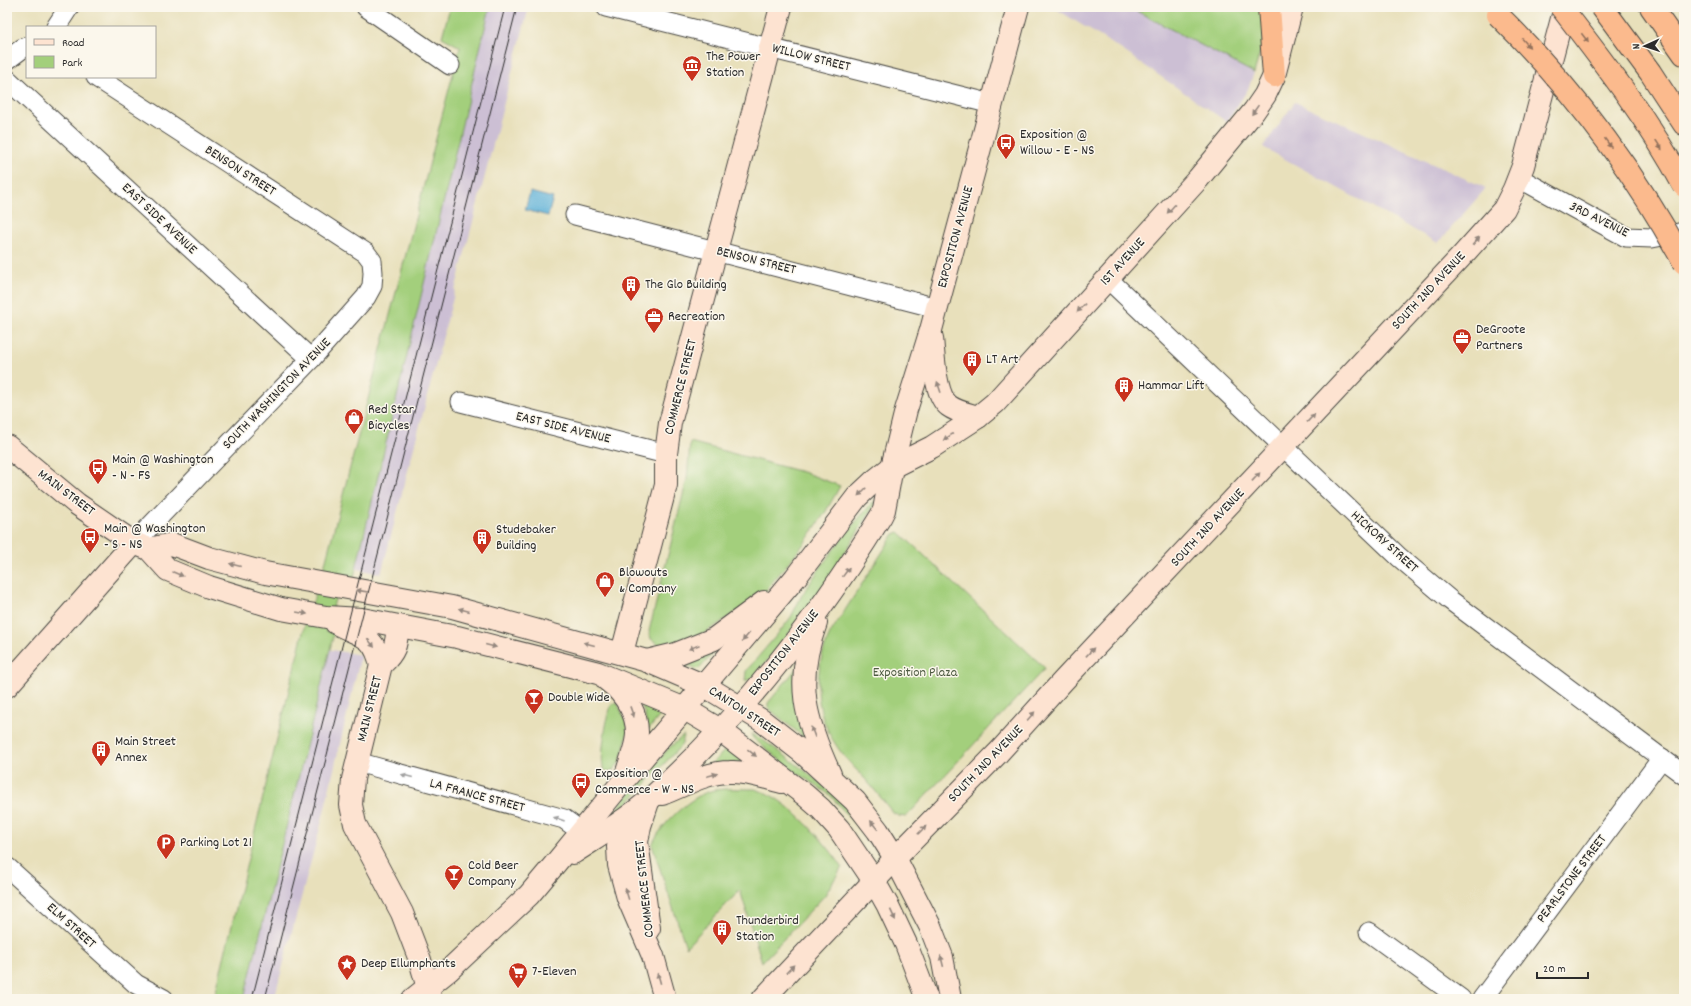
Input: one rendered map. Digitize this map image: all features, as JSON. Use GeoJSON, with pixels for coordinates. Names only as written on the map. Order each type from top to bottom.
{"type":"FeatureCollection","features":[{"type":"Feature","properties":{"kind":"highway"},"geometry":{"type":"LineString","coordinates":[[1269,7],[1274,76]]}},
{"type":"Feature","properties":{"kind":"highway"},"geometry":{"type":"LineString","coordinates":[[1561,7],[1621,85],[1676,170],[1684,186]]}},
{"type":"Feature","properties":{"kind":"highway"},"geometry":{"type":"LineString","coordinates":[[1602,7],[1650,72],[1684,124]]}},
{"type":"Feature","properties":{"kind":"highway"},"geometry":{"type":"LineString","coordinates":[[1620,7],[1684,100]]}},
{"type":"Feature","properties":{"kind":"highway"},"geometry":{"type":"LineString","coordinates":[[1651,7],[1684,54]]}},
{"type":"Feature","properties":{"kind":"highway"},"geometry":{"type":"LineString","coordinates":[[1494,11],[1521,37],[1587,114],[1642,189],[1684,263]]}},
{"type":"Feature","properties":{"kind":"main road","name":"COMMERCE STREET"},"geometry":{"type":"LineString","coordinates":[[622,653],[666,485],[666,454],[670,423],[781,7]]}},
{"type":"Feature","properties":{"kind":"main road","name":"EXPOSITION AVENUE"},"geometry":{"type":"LineString","coordinates":[[586,837],[624,820],[650,800],[720,730],[791,648],[852,564],[881,516],[884,510],[892,467],[906,410],[931,330],[1018,7]]}},
{"type":"Feature","properties":{"kind":"main road","name":"1ST AVENUE"},"geometry":{"type":"LineString","coordinates":[[892,467],[932,448],[978,417],[995,403],[1198,179],[1254,111],[1265,94],[1274,76],[1292,7]]}},
{"type":"Feature","properties":{"kind":"main road","name":"SOUTH 2ND AVENUE"},"geometry":{"type":"LineString","coordinates":[[763,998],[895,858],[998,753],[1063,681],[1460,258],[1504,209],[1519,178],[1565,7]]}},
{"type":"Feature","properties":{"kind":"main road"},"geometry":{"type":"LineString","coordinates":[[931,330],[936,379],[943,399],[949,406],[961,412],[978,417]]}},
{"type":"Feature","properties":{"kind":"main road","name":"MAIN STREET"},"geometry":{"type":"LineString","coordinates":[[7,446],[78,504],[142,546],[168,570],[209,587],[281,609],[326,617],[362,619],[398,626],[396,645],[392,655],[381,665],[353,779],[351,805],[355,824],[402,913],[420,960],[424,995]]}},
{"type":"Feature","properties":{"kind":"main road","name":"EXPOSITION AVENUE"},"geometry":{"type":"LineString","coordinates":[[424,995],[529,895],[556,864],[586,837],[624,780],[795,578],[857,497],[892,467]]}},
{"type":"Feature","properties":{"kind":"main road","name":"CANTON STREET"},"geometry":{"type":"LineString","coordinates":[[142,546],[172,544],[209,558],[265,573],[452,607],[622,653],[647,661],[704,686],[741,707],[774,730],[833,781],[854,801],[869,819],[895,858],[930,926],[942,957],[950,999]]}},
{"type":"Feature","properties":{"kind":"main road"},"geometry":{"type":"LineString","coordinates":[[7,686],[142,546]]}},
{"type":"Feature","properties":{"kind":"main road"},"geometry":{"type":"LineString","coordinates":[[647,661],[676,654],[714,639],[795,578]]}},
{"type":"Feature","properties":{"kind":"main road"},"geometry":{"type":"LineString","coordinates":[[823,603],[808,645],[804,667],[804,696],[810,725],[833,781]]}},
{"type":"Feature","properties":{"kind":"main road"},"geometry":{"type":"LineString","coordinates":[[326,617],[347,629],[358,632],[367,638],[377,652],[381,665]]}},
{"type":"Feature","properties":{"kind":"main road","name":"CANTON STREET"},"geometry":{"type":"LineString","coordinates":[[398,626],[457,637],[598,673],[685,709],[720,730],[821,808],[853,848],[874,880],[888,906],[906,944],[927,999]]}},
{"type":"Feature","properties":{"kind":"main road"},"geometry":{"type":"LineString","coordinates":[[598,673],[615,686],[625,697],[632,711],[636,725],[636,741],[624,780]]}},
{"type":"Feature","properties":{"kind":"main road"},"geometry":{"type":"LineString","coordinates":[[650,800],[701,778],[730,772],[752,774],[790,785]]}},
{"type":"Feature","properties":{"kind":"main road","name":"COMMERCE STREET"},"geometry":{"type":"LineString","coordinates":[[650,800],[640,826],[638,842],[653,956]]}},
{"type":"Feature","properties":{"kind":"main road","name":"COMMERCE STREET"},"geometry":{"type":"LineString","coordinates":[[624,820],[618,847],[619,865],[628,898],[653,956],[665,999]]}},
{"type":"Feature","properties":{"kind":"street"},"geometry":{"type":"LineString","coordinates":[[57,26],[68,7]]}},
{"type":"Feature","properties":{"kind":"street"},"geometry":{"type":"LineString","coordinates":[[366,7],[450,64]]}},
{"type":"Feature","properties":{"kind":"street","name":"WILLOW STREET"},"geometry":{"type":"LineString","coordinates":[[606,7],[992,104]]}},
{"type":"Feature","properties":{"kind":"street"},"geometry":{"type":"LineString","coordinates":[[7,60],[23,48],[26,48]]}},
{"type":"Feature","properties":{"kind":"street","name":"BENSON STREET"},"geometry":{"type":"LineString","coordinates":[[98,78],[366,253],[372,261],[373,273]]}},
{"type":"Feature","properties":{"kind":"street","name":"EAST SIDE AVENUE"},"geometry":{"type":"LineString","coordinates":[[7,79],[311,359]]}},
{"type":"Feature","properties":{"kind":"street","name":"3RD AVENUE"},"geometry":{"type":"LineString","coordinates":[[1519,178],[1626,236],[1652,238],[1684,232]]}},
{"type":"Feature","properties":{"kind":"street","name":"BENSON STREET"},"geometry":{"type":"LineString","coordinates":[[574,215],[937,308]]}},
{"type":"Feature","properties":{"kind":"street","name":"SOUTH WASHINGTON AVENUE"},"geometry":{"type":"LineString","coordinates":[[142,546],[366,297],[372,286],[373,273]]}},
{"type":"Feature","properties":{"kind":"street","name":"HICKORY STREET"},"geometry":{"type":"LineString","coordinates":[[1108,279],[1399,557],[1450,600],[1684,775]]}},
{"type":"Feature","properties":{"kind":"street","name":"EAST SIDE AVENUE"},"geometry":{"type":"LineString","coordinates":[[460,402],[666,454]]}},
{"type":"Feature","properties":{"kind":"street","name":"PEARLSTONE STREET"},"geometry":{"type":"LineString","coordinates":[[1482,999],[1662,758]]}},
{"type":"Feature","properties":{"kind":"street","name":"LA FRANCE STREET"},"geometry":{"type":"LineString","coordinates":[[357,762],[564,819],[586,837]]}},
{"type":"Feature","properties":{"kind":"street","name":"ELM STREET"},"geometry":{"type":"LineString","coordinates":[[7,867],[141,992],[164,999]]}},
{"type":"Feature","properties":{"kind":"street"},"geometry":{"type":"LineString","coordinates":[[1369,932],[1460,999]]}},
{"type":"Feature","properties":{"kind":"shaded area"},"geometry":{"type":"Polygon","coordinates":[[[488,7],[529,7],[381,574],[349,567],[488,7]]]}},
{"type":"Feature","properties":{"kind":"shaded area"},"geometry":{"type":"Polygon","coordinates":[[[1053,7],[1129,7],[1254,73],[1248,89],[1227,122],[1122,50],[1053,7]]]}},
{"type":"Feature","properties":{"kind":"shaded area"},"geometry":{"type":"Polygon","coordinates":[[[1295,102],[1486,188],[1438,243],[1263,147],[1295,102]]]}},
{"type":"Feature","properties":{"kind":"shaded area"},"geometry":{"type":"Polygon","coordinates":[[[326,649],[361,655],[322,820],[274,999],[243,999],[326,649]]]}},
{"type":"Feature","properties":{"kind":"green space"},"geometry":{"type":"Polygon","coordinates":[[[450,7],[490,7],[353,581],[341,579],[326,631],[334,633],[244,999],[214,999],[304,628],[322,575],[460,47],[442,37],[450,7]]]}},
{"type":"Feature","properties":{"kind":"green space"},"geometry":{"type":"Polygon","coordinates":[[[1129,7],[1273,7],[1254,73],[1129,7]]]}},
{"type":"Feature","properties":{"kind":"green space"},"geometry":{"type":"Polygon","coordinates":[[[690,442],[806,473],[840,486],[825,513],[803,545],[762,595],[697,638],[665,646],[658,644],[651,639],[649,631],[687,479],[690,442]]]}},
{"type":"Feature","properties":{"kind":"green space"},"geometry":{"type":"Polygon","coordinates":[[[873,502],[875,503],[866,519],[809,609],[753,678],[745,681],[746,671],[782,629],[791,617],[802,595],[820,568],[845,534],[873,502]]]}},
{"type":"Feature","properties":{"kind":"green space","name":"Exposition Plaza"},"geometry":{"type":"Polygon","coordinates":[[[899,532],[1045,668],[906,817],[893,813],[839,750],[828,732],[823,718],[818,690],[821,660],[831,632],[894,534],[899,532]]]}},
{"type":"Feature","properties":{"kind":"green space"},"geometry":{"type":"Polygon","coordinates":[[[717,649],[700,668],[695,669],[679,662],[717,649]]]}},
{"type":"Feature","properties":{"kind":"green space"},"geometry":{"type":"Polygon","coordinates":[[[796,669],[806,739],[768,708],[768,703],[796,669]]]}},
{"type":"Feature","properties":{"kind":"green space"},"geometry":{"type":"Polygon","coordinates":[[[640,700],[663,712],[649,729],[647,728],[645,715],[640,700]]]}},
{"type":"Feature","properties":{"kind":"green space"},"geometry":{"type":"Polygon","coordinates":[[[617,702],[629,729],[620,762],[612,771],[606,771],[603,768],[602,761],[604,735],[610,709],[612,704],[617,702]]]}},
{"type":"Feature","properties":{"kind":"green space"},"geometry":{"type":"Polygon","coordinates":[[[751,734],[757,736],[781,753],[836,795],[850,810],[871,840],[870,841],[830,795],[787,766],[753,738],[751,734]]]}},
{"type":"Feature","properties":{"kind":"green space"},"geometry":{"type":"Polygon","coordinates":[[[683,736],[682,744],[678,749],[623,808],[603,824],[670,747],[683,736]]]}},
{"type":"Feature","properties":{"kind":"green space"},"geometry":{"type":"Polygon","coordinates":[[[727,748],[752,762],[711,765],[727,748]]]}},
{"type":"Feature","properties":{"kind":"green space"},"geometry":{"type":"Polygon","coordinates":[[[730,789],[755,789],[772,796],[790,809],[820,838],[842,867],[825,895],[762,962],[740,890],[686,947],[652,845],[662,828],[678,811],[706,792],[730,789]]]}},
{"type":"Feature","properties":{"kind":"water"},"geometry":{"type":"Polygon","coordinates":[[[530,192],[553,198],[548,216],[525,210],[530,192]]]}},
{"type":"Feature","properties":{"kind":"tram line"},"geometry":{"type":"LineString","coordinates":[[252,999],[505,7]]}},
{"type":"Feature","properties":{"kind":"tram line"},"geometry":{"type":"LineString","coordinates":[[265,999],[517,7]]}},
{"type":"Feature","properties":{"kind":"place","name":"The Power Station"},"geometry":{"type":"Point","coordinates":[692,82]}},
{"type":"Feature","properties":{"kind":"place","name":"Exposition @ Willow - E - NS"},"geometry":{"type":"Point","coordinates":[1006,160]}},
{"type":"Feature","properties":{"kind":"place","name":"The Glo Building"},"geometry":{"type":"Point","coordinates":[631,302]}},
{"type":"Feature","properties":{"kind":"place","name":"Recreation"},"geometry":{"type":"Point","coordinates":[654,334]}},
{"type":"Feature","properties":{"kind":"place","name":"DeGroote Partners"},"geometry":{"type":"Point","coordinates":[1462,355]}},
{"type":"Feature","properties":{"kind":"place","name":"LT Art"},"geometry":{"type":"Point","coordinates":[972,377]}},
{"type":"Feature","properties":{"kind":"place","name":"Hammar Lift"},"geometry":{"type":"Point","coordinates":[1124,403]}},
{"type":"Feature","properties":{"kind":"place","name":"Red Star Bicycles"},"geometry":{"type":"Point","coordinates":[354,435]}},
{"type":"Feature","properties":{"kind":"place","name":"Main @ Washington - N - FS"},"geometry":{"type":"Point","coordinates":[98,485]}},
{"type":"Feature","properties":{"kind":"place","name":"Main @ Washington - S - NS"},"geometry":{"type":"Point","coordinates":[90,554]}},
{"type":"Feature","properties":{"kind":"place","name":"Studebaker Building"},"geometry":{"type":"Point","coordinates":[482,555]}},
{"type":"Feature","properties":{"kind":"place","name":"Blowouts & Company"},"geometry":{"type":"Point","coordinates":[605,598]}},
{"type":"Feature","properties":{"kind":"place","name":"Double Wide"},"geometry":{"type":"Point","coordinates":[534,715]}},
{"type":"Feature","properties":{"kind":"place","name":"Main Street Annex"},"geometry":{"type":"Point","coordinates":[101,767]}},
{"type":"Feature","properties":{"kind":"place","name":"Exposition @ Commerce - W - NS"},"geometry":{"type":"Point","coordinates":[581,799]}},
{"type":"Feature","properties":{"kind":"place","name":"Parking Lot 21"},"geometry":{"type":"Point","coordinates":[166,860]}},
{"type":"Feature","properties":{"kind":"place","name":"Cold Beer Company"},"geometry":{"type":"Point","coordinates":[454,891]}},
{"type":"Feature","properties":{"kind":"place","name":"Thunderbird Station"},"geometry":{"type":"Point","coordinates":[722,946]}},
{"type":"Feature","properties":{"kind":"place","name":"Deep Ellumphants"},"geometry":{"type":"Point","coordinates":[347,981]}},
{"type":"Feature","properties":{"kind":"place","name":"7-Eleven"},"geometry":{"type":"Point","coordinates":[518,989]}}]}
